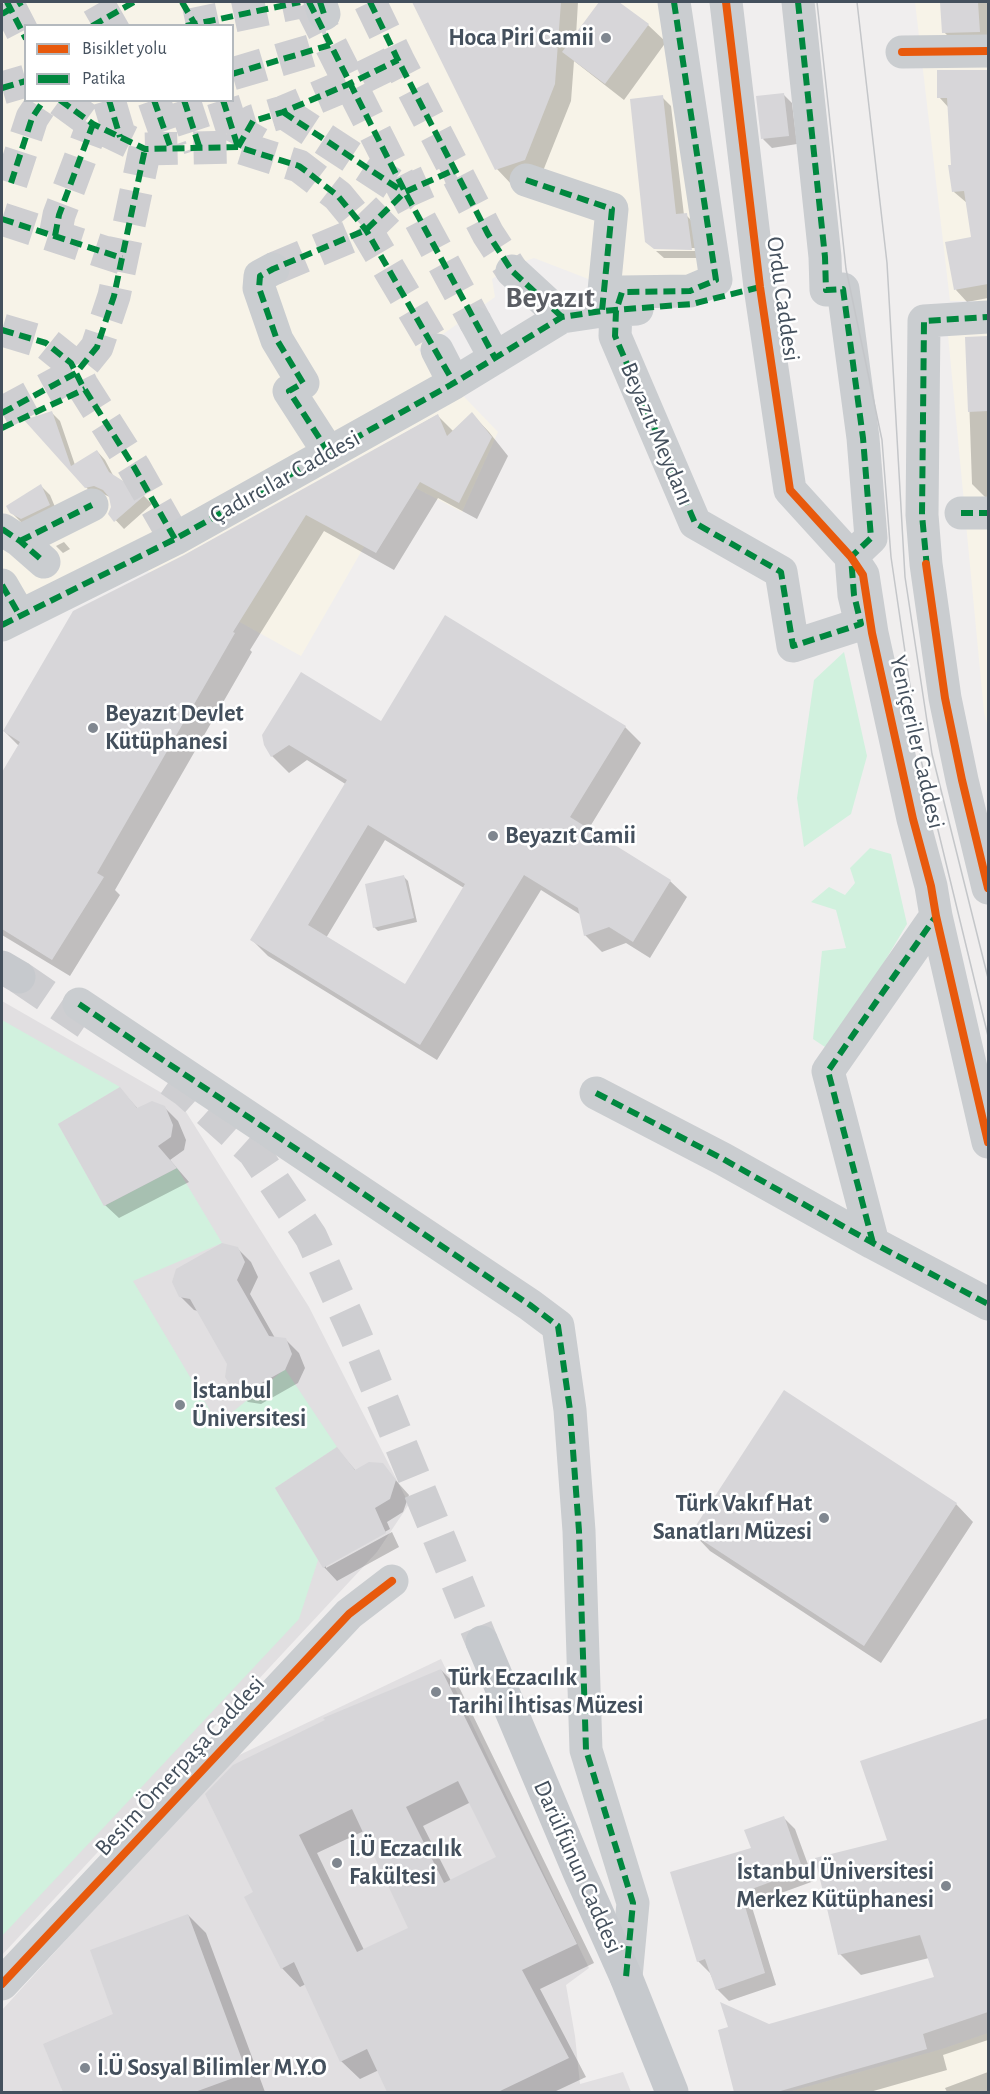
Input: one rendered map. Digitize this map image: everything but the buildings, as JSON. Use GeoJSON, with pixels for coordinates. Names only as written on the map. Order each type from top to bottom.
{"type":"FeatureCollection","features":[{"type":"Feature","properties":{"kind":"main road","name":"Darülfünun Caddesi"},"geometry":{"type":"LineString","coordinates":[[482,1642],[626,1977],[672,2092]]}},
{"type":"Feature","properties":{"kind":"street"},"geometry":{"type":"LineString","coordinates":[[609,311],[622,292],[690,291],[716,280],[674,2]]}},
{"type":"Feature","properties":{"kind":"street","name":"Ordu Caddesi"},"geometry":{"type":"LineString","coordinates":[[726,2],[760,287],[790,490],[857,566]]}},
{"type":"Feature","properties":{"kind":"street"},"geometry":{"type":"LineString","coordinates":[[798,2],[825,257],[826,290],[843,289],[863,438],[871,538],[857,566]]}},
{"type":"Feature","properties":{"kind":"street"},"geometry":{"type":"LineString","coordinates":[[902,52],[988,51]]}},
{"type":"Feature","properties":{"kind":"street"},"geometry":{"type":"LineString","coordinates":[[526,180],[612,209],[609,311]]}},
{"type":"Feature","properties":{"kind":"street"},"geometry":{"type":"LineString","coordinates":[[273,269],[260,276],[259,288],[277,340],[303,384],[289,391],[329,453]]}},
{"type":"Feature","properties":{"kind":"street"},"geometry":{"type":"LineString","coordinates":[[512,272],[562,317],[692,304],[760,287]]}},
{"type":"Feature","properties":{"kind":"street","name":"Beyazıt Meydanı"},"geometry":{"type":"LineString","coordinates":[[609,311],[615,336],[695,523],[781,572],[793,646],[861,624],[854,595],[857,566]]}},
{"type":"Feature","properties":{"kind":"street","name":"Çadırcılar Caddesi"},"geometry":{"type":"LineString","coordinates":[[11,620],[175,539],[454,383],[562,317]]}},
{"type":"Feature","properties":{"kind":"street"},"geometry":{"type":"LineString","coordinates":[[988,317],[924,321],[922,515],[926,564],[945,698],[988,888]]}},
{"type":"Feature","properties":{"kind":"street"},"geometry":{"type":"LineString","coordinates":[[476,323],[495,358]]}},
{"type":"Feature","properties":{"kind":"street"},"geometry":{"type":"LineString","coordinates":[[437,350],[454,383]]}},
{"type":"Feature","properties":{"kind":"street"},"geometry":{"type":"LineString","coordinates":[[11,535],[92,505]]}},
{"type":"Feature","properties":{"kind":"street"},"geometry":{"type":"LineString","coordinates":[[11,535],[44,562]]}},
{"type":"Feature","properties":{"kind":"street","name":"Yeniçeriler Caddesi"},"geometry":{"type":"LineString","coordinates":[[857,566],[936,916]]}},
{"type":"Feature","properties":{"kind":"street"},"geometry":{"type":"LineString","coordinates":[[2,585],[11,620]]}},
{"type":"Feature","properties":{"kind":"street"},"geometry":{"type":"LineString","coordinates":[[936,916],[988,1142]]}},
{"type":"Feature","properties":{"kind":"street"},"geometry":{"type":"LineString","coordinates":[[873,1243],[828,1071],[936,916]]}},
{"type":"Feature","properties":{"kind":"street"},"geometry":{"type":"LineString","coordinates":[[79,1004],[451,1251],[558,1326],[570,1410],[579,1531],[586,1750],[633,1903],[626,1977]]}},
{"type":"Feature","properties":{"kind":"street"},"geometry":{"type":"LineString","coordinates":[[596,1093],[723,1159],[988,1304]]}},
{"type":"Feature","properties":{"kind":"street","name":"Besim Ömerpaşa Caddesi"},"geometry":{"type":"LineString","coordinates":[[2,1984],[349,1614],[392,1581]]}},
{"type":"Feature","properties":{"kind":"shaded area"},"geometry":{"type":"Polygon","coordinates":[[[2,2],[674,2],[716,280],[622,292],[534,258],[509,267],[492,279],[495,297],[432,342],[418,349],[498,432],[462,512],[402,481],[301,656],[117,554],[2,616],[2,2]]]}},
{"type":"Feature","properties":{"kind":"shaded area"},"geometry":{"type":"Polygon","coordinates":[[[915,2],[988,2],[988,301],[950,301],[915,2]]]}},
{"type":"Feature","properties":{"kind":"shaded area"},"geometry":{"type":"Polygon","coordinates":[[[988,329],[988,728],[984,712],[948,335],[988,329]]]}},
{"type":"Feature","properties":{"kind":"shaded area","name":"İstanbul Üniversitesi"},"geometry":{"type":"Polygon","coordinates":[[[2,1001],[181,1104],[309,1307],[409,1504],[377,1552],[2,1955],[2,1001]]]}},
{"type":"Feature","properties":{"kind":"shaded area","name":"İ.Ü Eczacılık Fakültesi"},"geometry":{"type":"Polygon","coordinates":[[[441,1659],[589,1968],[566,1985],[580,2084],[623,2072],[631,2092],[3,2092],[2,2010],[231,1759],[441,1659]]]}},
{"type":"Feature","properties":{"kind":"shaded area"},"geometry":{"type":"Polygon","coordinates":[[[988,2033],[988,2092],[788,2092],[942,2049],[988,2033]]]}},
{"type":"Feature","properties":{"kind":"green space"},"geometry":{"type":"Polygon","coordinates":[[[844,652],[867,756],[851,814],[804,847],[797,798],[814,680],[844,652]]]}},
{"type":"Feature","properties":{"kind":"green space"},"geometry":{"type":"Polygon","coordinates":[[[870,848],[891,854],[907,924],[831,1051],[813,1039],[822,951],[846,948],[836,910],[811,902],[829,887],[845,895],[855,883],[850,868],[870,848]]]}},
{"type":"Feature","properties":{"kind":"green space","name":"İstanbul Üniversitesi"},"geometry":{"type":"Polygon","coordinates":[[[2,1020],[120,1087],[58,1124],[104,1206],[177,1168],[222,1243],[133,1281],[218,1424],[285,1369],[337,1447],[275,1488],[318,1560],[299,1619],[2,1936],[2,1020]]]}},
{"type":"Feature","properties":{"kind":"tunnel"},"geometry":{"type":"LineString","coordinates":[[7,2],[24,35]]}},
{"type":"Feature","properties":{"kind":"tunnel"},"geometry":{"type":"LineString","coordinates":[[96,24],[134,2]]}},
{"type":"Feature","properties":{"kind":"tunnel"},"geometry":{"type":"LineString","coordinates":[[196,24],[300,2]]}},
{"type":"Feature","properties":{"kind":"tunnel"},"geometry":{"type":"LineString","coordinates":[[309,2],[405,192],[476,323]]}},
{"type":"Feature","properties":{"kind":"tunnel"},"geometry":{"type":"LineString","coordinates":[[370,2],[488,234],[512,271]]}},
{"type":"Feature","properties":{"kind":"tunnel"},"geometry":{"type":"LineString","coordinates":[[234,73],[330,45]]}},
{"type":"Feature","properties":{"kind":"tunnel"},"geometry":{"type":"LineString","coordinates":[[238,147],[253,121],[283,112],[398,60]]}},
{"type":"Feature","properties":{"kind":"tunnel"},"geometry":{"type":"LineString","coordinates":[[2,88],[24,82]]}},
{"type":"Feature","properties":{"kind":"tunnel"},"geometry":{"type":"LineString","coordinates":[[11,183],[32,118],[43,102]]}},
{"type":"Feature","properties":{"kind":"tunnel"},"geometry":{"type":"LineString","coordinates":[[63,102],[93,124],[145,149],[238,147],[299,166],[338,196],[366,230],[437,350]]}},
{"type":"Feature","properties":{"kind":"tunnel"},"geometry":{"type":"LineString","coordinates":[[110,102],[120,137]]}},
{"type":"Feature","properties":{"kind":"tunnel"},"geometry":{"type":"LineString","coordinates":[[155,102],[171,149]]}},
{"type":"Feature","properties":{"kind":"tunnel"},"geometry":{"type":"LineString","coordinates":[[185,102],[200,149]]}},
{"type":"Feature","properties":{"kind":"tunnel"},"geometry":{"type":"LineString","coordinates":[[224,102],[238,147]]}},
{"type":"Feature","properties":{"kind":"tunnel"},"geometry":{"type":"LineString","coordinates":[[283,112],[403,191]]}},
{"type":"Feature","properties":{"kind":"tunnel"},"geometry":{"type":"LineString","coordinates":[[55,236],[59,215],[93,124]]}},
{"type":"Feature","properties":{"kind":"tunnel"},"geometry":{"type":"LineString","coordinates":[[2,413],[76,373],[97,347],[114,296],[145,149]]}},
{"type":"Feature","properties":{"kind":"tunnel"},"geometry":{"type":"LineString","coordinates":[[273,269],[366,230],[405,192],[454,170]]}},
{"type":"Feature","properties":{"kind":"tunnel"},"geometry":{"type":"LineString","coordinates":[[2,219],[122,258]]}},
{"type":"Feature","properties":{"kind":"tunnel"},"geometry":{"type":"LineString","coordinates":[[2,330],[46,343],[71,363],[175,539]]}},
{"type":"Feature","properties":{"kind":"tunnel"},"geometry":{"type":"LineString","coordinates":[[19,977],[100,1032]]}},
{"type":"Feature","properties":{"kind":"tunnel"},"geometry":{"type":"LineString","coordinates":[[170,1080],[186,1091],[254,1152],[311,1237],[355,1334],[482,1642]]}},
{"type":"Feature","properties":{"kind":"tram line"},"geometry":{"type":"LineString","coordinates":[[817,2],[846,269],[882,440],[891,557],[921,760],[988,1036]]}},
{"type":"Feature","properties":{"kind":"tram line"},"geometry":{"type":"LineString","coordinates":[[857,2],[887,263],[905,577],[932,754],[988,978]]}},
{"type":"Feature","properties":{"kind":"marked path"},"geometry":{"type":"LineString","coordinates":[[7,2],[24,35]]}},
{"type":"Feature","properties":{"kind":"marked path"},"geometry":{"type":"LineString","coordinates":[[2,14],[22,2]]}},
{"type":"Feature","properties":{"kind":"marked path"},"geometry":{"type":"LineString","coordinates":[[96,24],[134,2]]}},
{"type":"Feature","properties":{"kind":"marked path"},"geometry":{"type":"LineString","coordinates":[[182,2],[195,24]]}},
{"type":"Feature","properties":{"kind":"marked path"},"geometry":{"type":"LineString","coordinates":[[196,24],[300,2]]}},
{"type":"Feature","properties":{"kind":"marked path"},"geometry":{"type":"LineString","coordinates":[[309,2],[405,192],[495,358]]}},
{"type":"Feature","properties":{"kind":"marked path"},"geometry":{"type":"LineString","coordinates":[[320,2],[324,14]]}},
{"type":"Feature","properties":{"kind":"marked path"},"geometry":{"type":"LineString","coordinates":[[370,2],[488,234],[512,271],[562,317]]}},
{"type":"Feature","properties":{"kind":"marked path"},"geometry":{"type":"LineString","coordinates":[[674,2],[716,280],[690,291],[622,292],[616,311],[615,336],[695,523],[781,572],[793,646],[861,624],[854,595],[851,557],[871,538],[863,438],[843,289],[826,290],[825,257],[798,2]]}},
{"type":"Feature","properties":{"kind":"marked path"},"geometry":{"type":"LineString","coordinates":[[234,73],[330,45]]}},
{"type":"Feature","properties":{"kind":"marked path"},"geometry":{"type":"LineString","coordinates":[[238,147],[253,121],[283,112],[398,60]]}},
{"type":"Feature","properties":{"kind":"marked path"},"geometry":{"type":"LineString","coordinates":[[2,88],[24,82]]}},
{"type":"Feature","properties":{"kind":"marked path"},"geometry":{"type":"LineString","coordinates":[[11,183],[32,118],[43,102]]}},
{"type":"Feature","properties":{"kind":"marked path"},"geometry":{"type":"LineString","coordinates":[[63,102],[93,124],[145,149],[238,147],[299,166],[306,171],[338,196],[366,230],[454,383]]}},
{"type":"Feature","properties":{"kind":"marked path"},"geometry":{"type":"LineString","coordinates":[[110,102],[120,137]]}},
{"type":"Feature","properties":{"kind":"marked path"},"geometry":{"type":"LineString","coordinates":[[155,102],[171,149]]}},
{"type":"Feature","properties":{"kind":"marked path"},"geometry":{"type":"LineString","coordinates":[[185,102],[200,149]]}},
{"type":"Feature","properties":{"kind":"marked path"},"geometry":{"type":"LineString","coordinates":[[224,102],[238,147]]}},
{"type":"Feature","properties":{"kind":"marked path"},"geometry":{"type":"LineString","coordinates":[[283,112],[402,191]]}},
{"type":"Feature","properties":{"kind":"marked path"},"geometry":{"type":"LineString","coordinates":[[55,236],[59,215],[93,124]]}},
{"type":"Feature","properties":{"kind":"marked path"},"geometry":{"type":"LineString","coordinates":[[2,413],[76,373],[97,347],[114,296],[145,149]]}},
{"type":"Feature","properties":{"kind":"marked path"},"geometry":{"type":"LineString","coordinates":[[329,453],[289,391],[303,383],[277,340],[259,288],[260,276],[366,230],[405,192],[454,170]]}},
{"type":"Feature","properties":{"kind":"marked path"},"geometry":{"type":"LineString","coordinates":[[526,180],[612,209],[602,311]]}},
{"type":"Feature","properties":{"kind":"marked path"},"geometry":{"type":"LineString","coordinates":[[2,219],[122,258]]}},
{"type":"Feature","properties":{"kind":"marked path"},"geometry":{"type":"LineString","coordinates":[[2,625],[175,539],[454,383],[562,317],[602,311],[692,304],[760,287]]}},
{"type":"Feature","properties":{"kind":"marked path"},"geometry":{"type":"LineString","coordinates":[[927,568],[922,515],[924,321],[988,317]]}},
{"type":"Feature","properties":{"kind":"marked path"},"geometry":{"type":"LineString","coordinates":[[2,330],[46,343],[71,363],[175,539]]}},
{"type":"Feature","properties":{"kind":"marked path"},"geometry":{"type":"LineString","coordinates":[[2,428],[85,389]]}},
{"type":"Feature","properties":{"kind":"marked path"},"geometry":{"type":"LineString","coordinates":[[20,541],[92,505]]}},
{"type":"Feature","properties":{"kind":"marked path"},"geometry":{"type":"LineString","coordinates":[[961,513],[988,513]]}},
{"type":"Feature","properties":{"kind":"marked path"},"geometry":{"type":"LineString","coordinates":[[2,529],[44,562]]}},
{"type":"Feature","properties":{"kind":"marked path"},"geometry":{"type":"LineString","coordinates":[[2,585],[20,616]]}},
{"type":"Feature","properties":{"kind":"marked path"},"geometry":{"type":"LineString","coordinates":[[873,1243],[828,1071],[936,916]]}},
{"type":"Feature","properties":{"kind":"marked path"},"geometry":{"type":"LineString","coordinates":[[79,1004],[530,1305],[558,1326],[570,1410],[579,1531],[586,1750],[633,1903],[626,1977]]}},
{"type":"Feature","properties":{"kind":"marked path"},"geometry":{"type":"LineString","coordinates":[[596,1093],[723,1159],[988,1304]]}},
{"type":"Feature","properties":{"kind":"cycle path"},"geometry":{"type":"LineString","coordinates":[[726,2],[760,287],[790,490],[851,557],[863,575],[872,633],[913,819],[931,886],[988,1142]]}},
{"type":"Feature","properties":{"kind":"cycle path"},"geometry":{"type":"LineString","coordinates":[[902,52],[988,51]]}},
{"type":"Feature","properties":{"kind":"cycle path"},"geometry":{"type":"LineString","coordinates":[[926,564],[945,698],[988,888]]}},
{"type":"Feature","properties":{"kind":"cycle path"},"geometry":{"type":"LineString","coordinates":[[2,1984],[349,1614],[392,1581]]}},
{"type":"Feature","properties":{"kind":"place","name":"Hoca Piri Camii"},"geometry":{"type":"Point","coordinates":[606,38]}},
{"type":"Feature","properties":{"kind":"place","name":"Beyazıt Devlet Kütüphanesi"},"geometry":{"type":"Point","coordinates":[93,728]}},
{"type":"Feature","properties":{"kind":"place","name":"Beyazıt Camii"},"geometry":{"type":"Point","coordinates":[493,836]}},
{"type":"Feature","properties":{"kind":"place","name":"İstanbul Üniversitesi"},"geometry":{"type":"Point","coordinates":[180,1405]}},
{"type":"Feature","properties":{"kind":"place","name":"Türk Vakıf Hat Sanatları Müzesi"},"geometry":{"type":"Point","coordinates":[824,1518]}},
{"type":"Feature","properties":{"kind":"place","name":"Türk Eczacılık Tarihi İhtisas Müzesi"},"geometry":{"type":"Point","coordinates":[436,1692]}},
{"type":"Feature","properties":{"kind":"place","name":"İ.Ü Eczacılık Fakültesi"},"geometry":{"type":"Point","coordinates":[337,1863]}},
{"type":"Feature","properties":{"kind":"place","name":"İstanbul Üniversitesi Merkez Kütüphanesi"},"geometry":{"type":"Point","coordinates":[946,1886]}},
{"type":"Feature","properties":{"kind":"place","name":"İ.Ü Sosyal Bilimler M.Y.O"},"geometry":{"type":"Point","coordinates":[85,2068]}},
{"type":"Feature","properties":{"kind":"district","name":"Beyazıt"},"geometry":{"type":"Point","coordinates":[550,298]}}]}
